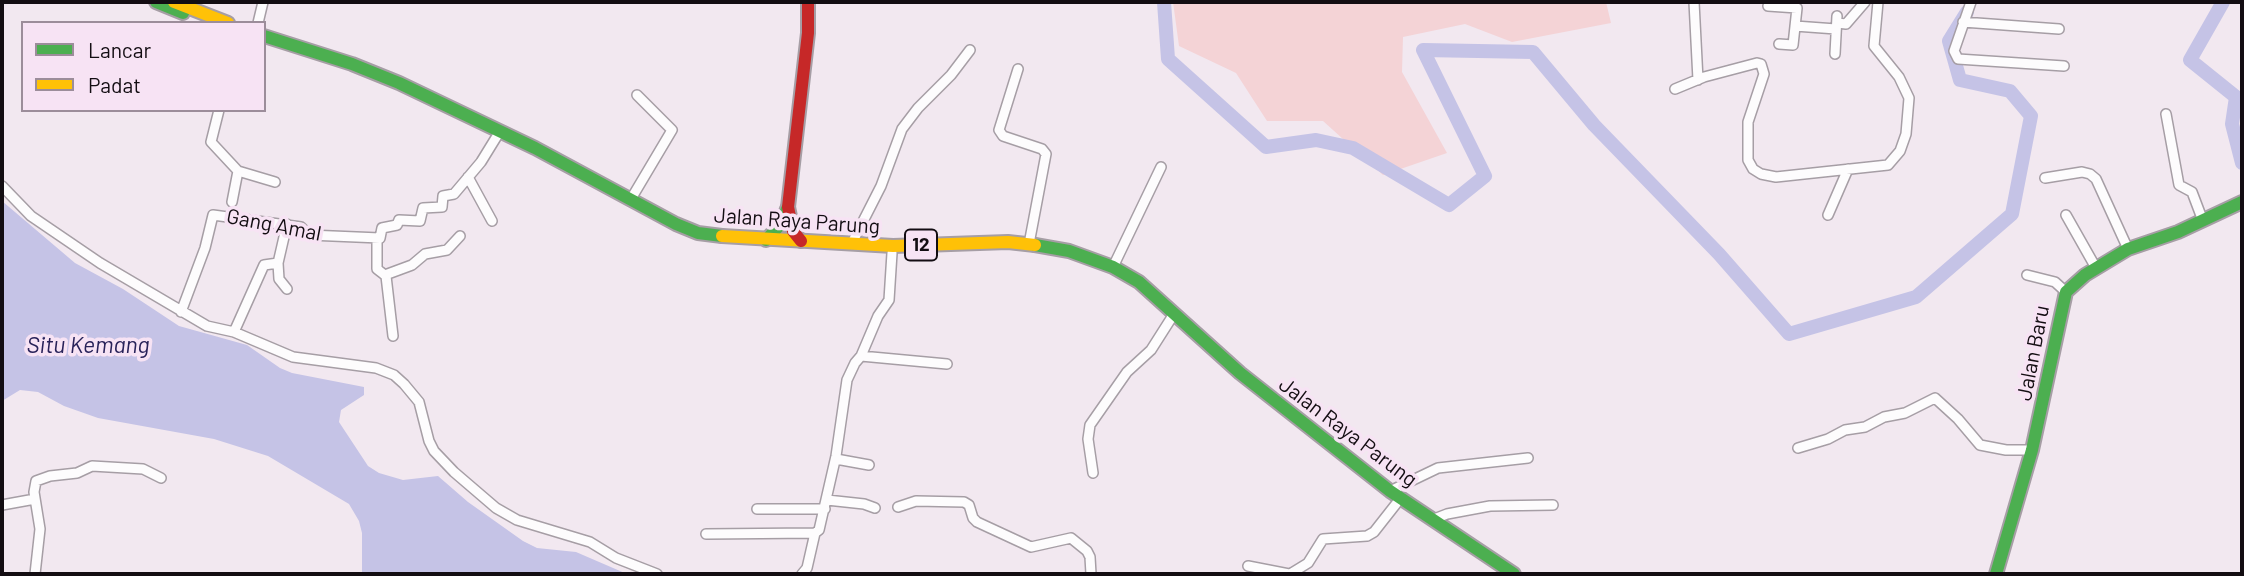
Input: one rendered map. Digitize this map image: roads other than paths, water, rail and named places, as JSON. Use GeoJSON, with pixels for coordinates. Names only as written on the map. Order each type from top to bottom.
{"type":"FeatureCollection","features":[{"type":"Feature","properties":{"kind":"main road"},"geometry":{"type":"LineString","coordinates":[[156,2],[204,21]]}},
{"type":"Feature","properties":{"kind":"main road"},"geometry":{"type":"LineString","coordinates":[[174,2],[223,21]]}},
{"type":"Feature","properties":{"kind":"main road"},"geometry":{"type":"LineString","coordinates":[[766,240],[782,223],[788,206],[808,33],[808,3]]}},
{"type":"Feature","properties":{"kind":"main road","name":"Jalan Raya Parung"},"geometry":{"type":"LineString","coordinates":[[266,37],[352,64],[399,83],[535,148],[676,224],[698,233],[766,240],[893,246],[1008,242],[1069,251],[1113,267],[1139,282],[1215,354],[1237,379],[1396,504],[1497,574]]}},
{"type":"Feature","properties":{"kind":"main road","name":"Jalan Raya Parung"},"geometry":{"type":"LineString","coordinates":[[266,45],[390,85],[462,122],[497,136],[673,230],[694,238],[764,247],[892,253],[1008,249],[1038,251],[1068,257],[1106,270],[1135,287],[1272,400],[1390,491],[1514,574]]}},
{"type":"Feature","properties":{"kind":"main road","name":"Jalan Baru"},"geometry":{"type":"LineString","coordinates":[[1996,574],[2032,450],[2066,292],[2126,250],[2160,239],[2242,202]]}},
{"type":"Feature","properties":{"kind":"main road"},"geometry":{"type":"LineString","coordinates":[[788,206],[793,231],[801,242]]}},
{"type":"Feature","properties":{"kind":"street"},"geometry":{"type":"LineString","coordinates":[[258,21],[263,2]]}},
{"type":"Feature","properties":{"kind":"street"},"geometry":{"type":"LineString","coordinates":[[1694,2],[1698,80]]}},
{"type":"Feature","properties":{"kind":"street"},"geometry":{"type":"LineString","coordinates":[[1795,26],[1846,24],[1865,2]]}},
{"type":"Feature","properties":{"kind":"street"},"geometry":{"type":"LineString","coordinates":[[1675,89],[1698,80],[1761,64],[1763,82],[1748,122],[1748,160],[1760,174],[1776,177],[1891,163],[1900,151],[1906,134],[1909,97],[1899,78],[1874,46],[1878,2]]}},
{"type":"Feature","properties":{"kind":"street"},"geometry":{"type":"LineString","coordinates":[[1971,2],[1954,51],[1958,59],[2064,66]]}},
{"type":"Feature","properties":{"kind":"street"},"geometry":{"type":"LineString","coordinates":[[1768,6],[1797,8],[1793,45],[1779,44]]}},
{"type":"Feature","properties":{"kind":"street"},"geometry":{"type":"LineString","coordinates":[[1963,22],[2059,29]]}},
{"type":"Feature","properties":{"kind":"street"},"geometry":{"type":"LineString","coordinates":[[1835,54],[1836,23]]}},
{"type":"Feature","properties":{"kind":"street"},"geometry":{"type":"LineString","coordinates":[[851,244],[881,186],[902,129],[970,50]]}},
{"type":"Feature","properties":{"kind":"street"},"geometry":{"type":"LineString","coordinates":[[1018,69],[999,130],[1003,136],[1042,149],[1045,154],[1029,244]]}},
{"type":"Feature","properties":{"kind":"street"},"geometry":{"type":"LineString","coordinates":[[631,198],[672,130],[637,95]]}},
{"type":"Feature","properties":{"kind":"street"},"geometry":{"type":"LineString","coordinates":[[218,112],[211,142],[238,171],[275,181]]}},
{"type":"Feature","properties":{"kind":"street"},"geometry":{"type":"LineString","coordinates":[[2166,114],[2179,185],[2192,192],[2203,220]]}},
{"type":"Feature","properties":{"kind":"street"},"geometry":{"type":"LineString","coordinates":[[393,336],[386,275],[377,269],[377,238],[381,237],[382,228],[397,225],[399,220],[420,221],[423,208],[442,207],[444,195],[454,194],[481,162],[497,136]]}},
{"type":"Feature","properties":{"kind":"street"},"geometry":{"type":"LineString","coordinates":[[1113,267],[1161,167]]}},
{"type":"Feature","properties":{"kind":"street"},"geometry":{"type":"LineString","coordinates":[[1828,215],[1849,169]]}},
{"type":"Feature","properties":{"kind":"street"},"geometry":{"type":"LineString","coordinates":[[232,202],[238,171]]}},
{"type":"Feature","properties":{"kind":"street"},"geometry":{"type":"LineString","coordinates":[[2045,178],[2082,172],[2096,179],[2126,250]]}},
{"type":"Feature","properties":{"kind":"street"},"geometry":{"type":"LineString","coordinates":[[468,177],[492,221]]}},
{"type":"Feature","properties":{"kind":"street"},"geometry":{"type":"LineString","coordinates":[[2,186],[31,216],[100,262],[207,326],[234,332],[293,357],[376,368],[394,375],[419,402],[429,442],[434,451],[496,508],[517,520],[590,542],[616,558],[657,574]]}},
{"type":"Feature","properties":{"kind":"street","name":"Gang Amal"},"geometry":{"type":"LineString","coordinates":[[181,312],[205,248],[213,215],[287,224],[303,228],[309,235],[377,238]]}},
{"type":"Feature","properties":{"kind":"street"},"geometry":{"type":"LineString","coordinates":[[2066,215],[2101,265]]}},
{"type":"Feature","properties":{"kind":"street"},"geometry":{"type":"LineString","coordinates":[[287,224],[278,263],[279,279],[287,289]]}},
{"type":"Feature","properties":{"kind":"street"},"geometry":{"type":"LineString","coordinates":[[386,275],[412,265],[425,254],[447,250],[460,236]]}},
{"type":"Feature","properties":{"kind":"street"},"geometry":{"type":"LineString","coordinates":[[802,574],[807,568],[815,533],[819,530],[826,505],[836,459],[847,380],[861,356],[878,316],[889,300],[892,253]]}},
{"type":"Feature","properties":{"kind":"street"},"geometry":{"type":"LineString","coordinates":[[234,332],[264,265],[278,263]]}},
{"type":"Feature","properties":{"kind":"street"},"geometry":{"type":"LineString","coordinates":[[2028,275],[2056,282],[2066,292]]}},
{"type":"Feature","properties":{"kind":"street"},"geometry":{"type":"LineString","coordinates":[[1093,473],[1088,439],[1090,425],[1127,372],[1151,350],[1172,317]]}},
{"type":"Feature","properties":{"kind":"street"},"geometry":{"type":"LineString","coordinates":[[861,356],[947,364]]}},
{"type":"Feature","properties":{"kind":"street"},"geometry":{"type":"LineString","coordinates":[[1798,448],[1884,417],[1905,414],[1934,398],[1950,410],[1980,445],[2006,450],[2032,450]]}},
{"type":"Feature","properties":{"kind":"street"},"geometry":{"type":"LineString","coordinates":[[1390,491],[1438,468],[1528,458]]}},
{"type":"Feature","properties":{"kind":"street"},"geometry":{"type":"LineString","coordinates":[[836,459],[869,465]]}},
{"type":"Feature","properties":{"kind":"street"},"geometry":{"type":"LineString","coordinates":[[35,574],[40,529],[34,487],[36,481],[50,476],[77,473],[92,466],[143,469],[161,478]]}},
{"type":"Feature","properties":{"kind":"street"},"geometry":{"type":"LineString","coordinates":[[2,505],[35,499]]}},
{"type":"Feature","properties":{"kind":"street"},"geometry":{"type":"LineString","coordinates":[[898,507],[916,501],[964,502],[969,505],[977,523],[1031,547],[1071,538],[1087,551],[1091,574]]}},
{"type":"Feature","properties":{"kind":"street"},"geometry":{"type":"LineString","coordinates":[[757,509],[864,504],[875,508]]}},
{"type":"Feature","properties":{"kind":"street"},"geometry":{"type":"LineString","coordinates":[[1248,566],[1289,574],[1308,563],[1323,540],[1367,536],[1374,532],[1396,504]]}},
{"type":"Feature","properties":{"kind":"street"},"geometry":{"type":"LineString","coordinates":[[1434,519],[1447,513],[1490,506],[1553,505]]}},
{"type":"Feature","properties":{"kind":"street"},"geometry":{"type":"LineString","coordinates":[[706,534],[815,533]]}},
{"type":"Feature","properties":{"kind":"water","name":"Situ Kemang"},"geometry":{"type":"Polygon","coordinates":[[[2,201],[75,263],[123,289],[179,326],[247,345],[292,373],[364,387],[364,395],[341,410],[339,422],[368,466],[379,473],[403,480],[438,476],[468,502],[523,541],[537,548],[576,552],[627,574],[362,574],[362,533],[359,521],[349,504],[268,456],[214,439],[98,418],[64,406],[38,392],[20,390],[2,401],[2,201]]]}},
{"type":"Feature","properties":{"kind":"waterway"},"geometry":{"type":"LineString","coordinates":[[1164,2],[1168,59],[1266,147],[1316,140],[1353,148],[1449,205],[1485,176],[1423,50],[1533,52],[1594,125],[1719,254],[1789,334],[1916,297],[2012,214],[2031,116],[2010,91],[1960,80],[1949,41],[1967,12]]}},
{"type":"Feature","properties":{"kind":"waterway"},"geometry":{"type":"LineString","coordinates":[[2223,2],[2190,60],[2236,97],[2232,124],[2242,163]]}}]}
